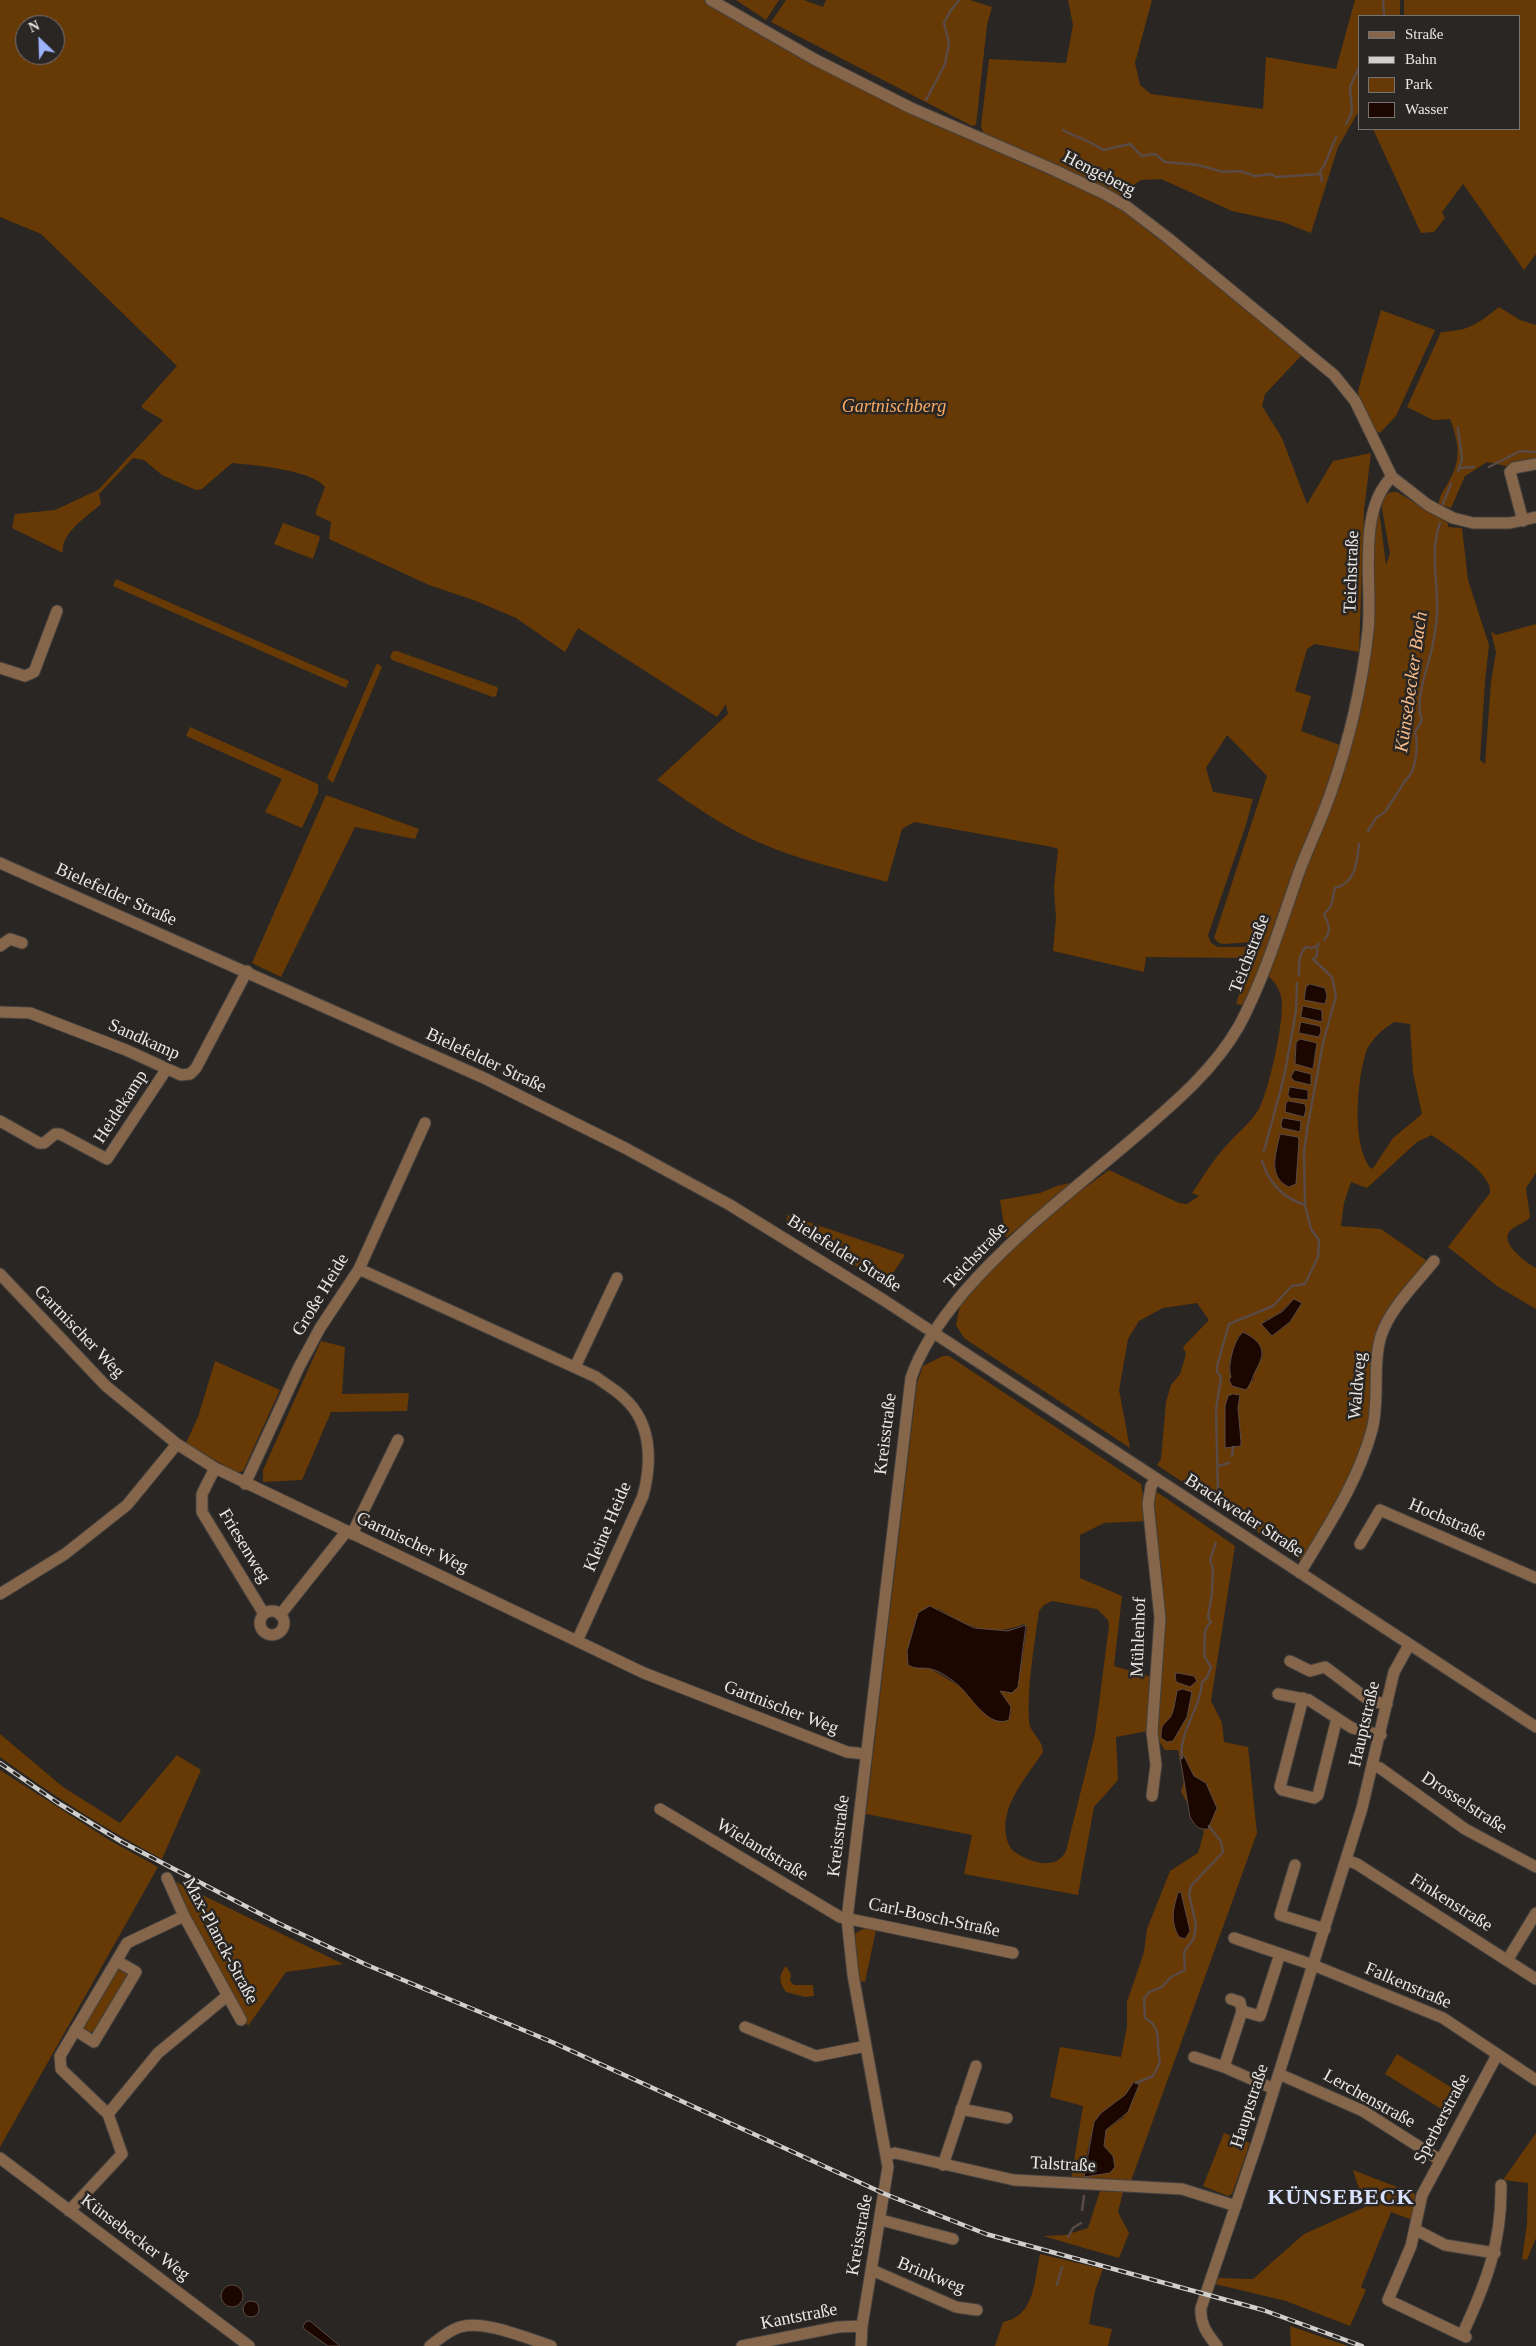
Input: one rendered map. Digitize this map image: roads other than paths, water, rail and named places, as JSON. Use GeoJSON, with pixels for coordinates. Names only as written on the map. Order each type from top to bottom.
{"type":"FeatureCollection","features":[{"type":"Feature","properties":{"kind":"street","name":"Hengeberg"},"geometry":{"type":"LineString","coordinates":[[711,0],[814,59],[912,108],[1052,169],[1126,206],[1190,256],[1334,375],[1355,401],[1392,478]]}},
{"type":"Feature","properties":{"kind":"street"},"geometry":{"type":"LineString","coordinates":[[1524,520],[1510,472],[1514,468],[1536,464]]}},
{"type":"Feature","properties":{"kind":"street"},"geometry":{"type":"LineString","coordinates":[[1392,478],[1428,506],[1453,518],[1490,524],[1524,520],[1536,516]]}},
{"type":"Feature","properties":{"kind":"street","name":"Teichstraße"},"geometry":{"type":"LineString","coordinates":[[934,1333],[951,1308],[998,1254],[1186,1093],[1222,1052],[1238,1027],[1263,973],[1301,868],[1331,793],[1349,732],[1368,629],[1370,532],[1374,507],[1384,485],[1392,478]]}},
{"type":"Feature","properties":{"kind":"street"},"geometry":{"type":"LineString","coordinates":[[0,668],[25,676],[34,672],[57,610]]}},
{"type":"Feature","properties":{"kind":"street","name":"Bielefelder Straße"},"geometry":{"type":"LineString","coordinates":[[0,863],[247,971],[484,1078],[625,1148],[770,1228],[934,1333]]}},
{"type":"Feature","properties":{"kind":"street"},"geometry":{"type":"LineString","coordinates":[[0,946],[10,939],[22,943]]}},
{"type":"Feature","properties":{"kind":"street","name":"Sandkamp"},"geometry":{"type":"LineString","coordinates":[[0,1012],[30,1013],[126,1050],[166,1070],[181,1075],[190,1074],[196,1068],[247,971]]}},
{"type":"Feature","properties":{"kind":"street","name":"Heidekamp"},"geometry":{"type":"LineString","coordinates":[[0,1121],[39,1143],[44,1143],[55,1134],[60,1134],[107,1160],[166,1070]]}},
{"type":"Feature","properties":{"kind":"street","name":"Große Heide"},"geometry":{"type":"LineString","coordinates":[[245,1484],[303,1359],[320,1328],[359,1269],[426,1123]]}},
{"type":"Feature","properties":{"kind":"street","name":"Waldweg"},"geometry":{"type":"LineString","coordinates":[[1300,1573],[1350,1488],[1369,1439],[1375,1416],[1381,1336],[1388,1320],[1434,1261]]}},
{"type":"Feature","properties":{"kind":"street","name":"Kleine Heide"},"geometry":{"type":"LineString","coordinates":[[359,1269],[596,1377],[627,1401],[640,1421],[647,1439],[650,1458],[643,1496],[577,1641]]}},
{"type":"Feature","properties":{"kind":"street","name":"Gartnischer Weg"},"geometry":{"type":"LineString","coordinates":[[0,1274],[106,1386],[177,1444],[214,1468],[644,1673],[847,1752],[866,1754]]}},
{"type":"Feature","properties":{"kind":"street"},"geometry":{"type":"LineString","coordinates":[[575,1368],[617,1278]]}},
{"type":"Feature","properties":{"kind":"street","name":"Brackweder Straße"},"geometry":{"type":"LineString","coordinates":[[934,1333],[1536,1727]]}},
{"type":"Feature","properties":{"kind":"street","name":"Kreisstraße"},"geometry":{"type":"LineString","coordinates":[[861,2346],[862,2326],[887,2186],[887,2155],[853,1975],[847,1919],[911,1378],[915,1364],[934,1333]]}},
{"type":"Feature","properties":{"kind":"street","name":"Friesenweg"},"geometry":{"type":"LineString","coordinates":[[214,1468],[202,1494],[202,1512],[264,1614],[260,1620],[260,1627],[264,1633],[272,1636],[279,1633],[284,1627],[280,1615],[349,1533],[398,1440]]}},
{"type":"Feature","properties":{"kind":"street"},"geometry":{"type":"LineString","coordinates":[[0,1594],[65,1554],[127,1505],[177,1444]]}},
{"type":"Feature","properties":{"kind":"street","name":"Mühlenhof"},"geometry":{"type":"LineString","coordinates":[[1152,1796],[1156,1765],[1152,1732],[1160,1618],[1148,1504],[1151,1486],[1156,1479]]}},
{"type":"Feature","properties":{"kind":"street","name":"Hochstraße"},"geometry":{"type":"LineString","coordinates":[[1360,1544],[1380,1510],[1536,1578]]}},
{"type":"Feature","properties":{"kind":"street"},"geometry":{"type":"LineString","coordinates":[[264,1614],[274,1612],[280,1615]]}},
{"type":"Feature","properties":{"kind":"street","name":"Hauptstraße"},"geometry":{"type":"LineString","coordinates":[[1217,2346],[1205,2330],[1200,2316],[1205,2293],[1236,2206],[1325,1929],[1374,1766],[1397,1664],[1409,1645]]}},
{"type":"Feature","properties":{"kind":"street"},"geometry":{"type":"LineString","coordinates":[[1290,1661],[1310,1671],[1325,1667],[1370,1701],[1387,1704]]}},
{"type":"Feature","properties":{"kind":"street"},"geometry":{"type":"LineString","coordinates":[[1278,1694],[1309,1700],[1352,1728],[1381,1735]]}},
{"type":"Feature","properties":{"kind":"street","name":"Hauptstraße"},"geometry":{"type":"LineString","coordinates":[[1303,1698],[1280,1787],[1282,1790],[1314,1798],[1318,1795],[1337,1718]]}},
{"type":"Feature","properties":{"kind":"street","name":"Drosselstraße"},"geometry":{"type":"LineString","coordinates":[[1374,1766],[1380,1768],[1466,1829],[1536,1867]]}},
{"type":"Feature","properties":{"kind":"street","name":"Wielandstraße"},"geometry":{"type":"LineString","coordinates":[[660,1809],[840,1917],[847,1919]]}},
{"type":"Feature","properties":{"kind":"street","name":"Finkenstraße"},"geometry":{"type":"LineString","coordinates":[[1346,1860],[1357,1864],[1508,1959],[1536,1979]]}},
{"type":"Feature","properties":{"kind":"street"},"geometry":{"type":"LineString","coordinates":[[1295,1865],[1280,1915],[1325,1929]]}},
{"type":"Feature","properties":{"kind":"street","name":"Max-Planck-Straße"},"geometry":{"type":"LineString","coordinates":[[167,1878],[184,1916],[241,2020]]}},
{"type":"Feature","properties":{"kind":"street"},"geometry":{"type":"LineString","coordinates":[[1508,1959],[1536,1912]]}},
{"type":"Feature","properties":{"kind":"street"},"geometry":{"type":"LineString","coordinates":[[69,2211],[122,2154],[108,2114],[60,2069],[60,2056],[127,1944],[184,1916]]}},
{"type":"Feature","properties":{"kind":"street","name":"Carl-Bosch-Straße"},"geometry":{"type":"LineString","coordinates":[[847,1919],[1013,1953]]}},
{"type":"Feature","properties":{"kind":"street","name":"Falkenstraße"},"geometry":{"type":"LineString","coordinates":[[1234,1938],[1313,1965],[1442,2018],[1536,2080]]}},
{"type":"Feature","properties":{"kind":"street"},"geometry":{"type":"LineString","coordinates":[[1242,2011],[1260,2016],[1280,1954]]}},
{"type":"Feature","properties":{"kind":"street"},"geometry":{"type":"LineString","coordinates":[[75,2030],[94,2042],[136,1972],[117,1960]]}},
{"type":"Feature","properties":{"kind":"street"},"geometry":{"type":"LineString","coordinates":[[108,2114],[158,2053],[227,1996]]}},
{"type":"Feature","properties":{"kind":"street"},"geometry":{"type":"LineString","coordinates":[[1224,2067],[1242,2011],[1240,2002],[1231,1999]]}},
{"type":"Feature","properties":{"kind":"street"},"geometry":{"type":"LineString","coordinates":[[745,2026],[816,2056],[866,2046]]}},
{"type":"Feature","properties":{"kind":"street","name":"Sperberstraße"},"geometry":{"type":"LineString","coordinates":[[1497,2055],[1422,2195],[1416,2230],[1388,2300],[1464,2336],[1484,2290],[1495,2253],[1502,2205],[1501,2185]]}},
{"type":"Feature","properties":{"kind":"street"},"geometry":{"type":"LineString","coordinates":[[1194,2057],[1224,2067],[1274,2089]]}},
{"type":"Feature","properties":{"kind":"street"},"geometry":{"type":"LineString","coordinates":[[943,2165],[976,2066]]}},
{"type":"Feature","properties":{"kind":"street","name":"Lerchenstraße"},"geometry":{"type":"LineString","coordinates":[[1279,2074],[1363,2111],[1440,2160]]}},
{"type":"Feature","properties":{"kind":"street"},"geometry":{"type":"LineString","coordinates":[[961,2109],[1007,2118]]}},
{"type":"Feature","properties":{"kind":"street","name":"Talstraße"},"geometry":{"type":"LineString","coordinates":[[887,2155],[895,2153],[1014,2180],[1182,2189],[1236,2206]]}},
{"type":"Feature","properties":{"kind":"street","name":"Künsebecker Weg"},"geometry":{"type":"LineString","coordinates":[[0,2158],[248,2346]]}},
{"type":"Feature","properties":{"kind":"street"},"geometry":{"type":"LineString","coordinates":[[881,2220],[953,2239]]}},
{"type":"Feature","properties":{"kind":"street"},"geometry":{"type":"LineString","coordinates":[[1416,2230],[1445,2245],[1495,2253]]}},
{"type":"Feature","properties":{"kind":"street","name":"Brinkweg"},"geometry":{"type":"LineString","coordinates":[[872,2270],[956,2307],[977,2310]]}},
{"type":"Feature","properties":{"kind":"street"},"geometry":{"type":"LineString","coordinates":[[430,2346],[452,2331],[469,2325],[483,2326],[551,2346]]}},
{"type":"Feature","properties":{"kind":"street","name":"Kantstraße"},"geometry":{"type":"LineString","coordinates":[[749,2345],[838,2327],[862,2326]]}},
{"type":"Feature","properties":{"kind":"water"},"geometry":{"type":"Polygon","coordinates":[[[1310,984],[1325,988],[1327,996],[1325,1004],[1304,1000],[1306,987],[1310,984]]]}},
{"type":"Feature","properties":{"kind":"water"},"geometry":{"type":"Polygon","coordinates":[[[1303,1006],[1322,1010],[1322,1022],[1301,1017],[1303,1006]]]}},
{"type":"Feature","properties":{"kind":"water"},"geometry":{"type":"Polygon","coordinates":[[[1301,1022],[1320,1026],[1319,1037],[1299,1033],[1301,1022]]]}},
{"type":"Feature","properties":{"kind":"water"},"geometry":{"type":"Polygon","coordinates":[[[1300,1039],[1317,1043],[1313,1069],[1295,1064],[1296,1043],[1300,1039]]]}},
{"type":"Feature","properties":{"kind":"water"},"geometry":{"type":"Polygon","coordinates":[[[1295,1070],[1311,1074],[1311,1085],[1294,1081],[1291,1077],[1295,1070]]]}},
{"type":"Feature","properties":{"kind":"water"},"geometry":{"type":"Polygon","coordinates":[[[1290,1087],[1308,1090],[1308,1100],[1290,1098],[1288,1095],[1290,1087]]]}},
{"type":"Feature","properties":{"kind":"water"},"geometry":{"type":"Polygon","coordinates":[[[1289,1101],[1305,1104],[1304,1117],[1285,1112],[1286,1103],[1289,1101]]]}},
{"type":"Feature","properties":{"kind":"water"},"geometry":{"type":"Polygon","coordinates":[[[1283,1118],[1301,1121],[1300,1132],[1282,1128],[1283,1118]]]}},
{"type":"Feature","properties":{"kind":"water"},"geometry":{"type":"Polygon","coordinates":[[[1280,1134],[1298,1137],[1299,1140],[1296,1184],[1289,1187],[1282,1183],[1275,1171],[1275,1156],[1280,1134]]]}},
{"type":"Feature","properties":{"kind":"water"},"geometry":{"type":"Polygon","coordinates":[[[1294,1299],[1302,1303],[1290,1322],[1272,1336],[1261,1324],[1283,1311],[1294,1299]]]}},
{"type":"Feature","properties":{"kind":"water"},"geometry":{"type":"Polygon","coordinates":[[[1243,1332],[1256,1340],[1262,1354],[1259,1365],[1246,1390],[1232,1386],[1229,1380],[1231,1377],[1232,1353],[1237,1340],[1243,1332]]]}},
{"type":"Feature","properties":{"kind":"water"},"geometry":{"type":"Polygon","coordinates":[[[1233,1394],[1240,1395],[1238,1408],[1241,1446],[1225,1448],[1225,1406],[1228,1396],[1233,1394]]]}},
{"type":"Feature","properties":{"kind":"water"},"geometry":{"type":"Polygon","coordinates":[[[930,1606],[974,1628],[1008,1631],[1026,1625],[1018,1687],[1012,1693],[1000,1691],[1011,1707],[1009,1720],[1001,1722],[987,1716],[958,1685],[942,1673],[908,1665],[907,1651],[918,1613],[930,1606]]]}},
{"type":"Feature","properties":{"kind":"water"},"geometry":{"type":"Polygon","coordinates":[[[1175,1674],[1194,1676],[1197,1681],[1190,1687],[1176,1682],[1175,1674]]]}},
{"type":"Feature","properties":{"kind":"water"},"geometry":{"type":"Polygon","coordinates":[[[1183,1689],[1192,1692],[1187,1717],[1173,1741],[1167,1742],[1161,1738],[1162,1727],[1171,1716],[1177,1691],[1183,1689]]]}},
{"type":"Feature","properties":{"kind":"water"},"geometry":{"type":"Polygon","coordinates":[[[1184,1756],[1194,1776],[1206,1783],[1217,1808],[1208,1829],[1199,1828],[1190,1817],[1180,1757],[1184,1756]]]}},
{"type":"Feature","properties":{"kind":"water"},"geometry":{"type":"Polygon","coordinates":[[[1181,1892],[1190,1931],[1185,1939],[1179,1937],[1173,1920],[1176,1899],[1178,1893],[1181,1892]]]}},
{"type":"Feature","properties":{"kind":"water"},"geometry":{"type":"Polygon","coordinates":[[[1134,2082],[1138,2082],[1139,2085],[1128,2112],[1106,2130],[1104,2146],[1113,2156],[1115,2167],[1110,2173],[1084,2177],[1094,2122],[1101,2113],[1125,2095],[1134,2082]]]}},
{"type":"Feature","properties":{"kind":"water"},"geometry":{"type":"Polygon","coordinates":[[[232,2285],[240,2288],[243,2296],[240,2304],[232,2307],[224,2304],[221,2296],[224,2288],[232,2285]]]}},
{"type":"Feature","properties":{"kind":"water"},"geometry":{"type":"Polygon","coordinates":[[[251,2301],[257,2303],[259,2309],[257,2315],[251,2317],[245,2315],[243,2309],[245,2303],[251,2301]]]}},
{"type":"Feature","properties":{"kind":"water"},"geometry":{"type":"Polygon","coordinates":[[[307,2321],[310,2321],[340,2346],[328,2346],[304,2329],[303,2326],[307,2321]]]}},
{"type":"Feature","properties":{"kind":"waterway"},"geometry":{"type":"LineString","coordinates":[[926,100],[945,64],[949,43],[944,23],[959,0]]}},
{"type":"Feature","properties":{"kind":"waterway","name":"Künsebecker Bach"},"geometry":{"type":"LineString","coordinates":[[1383,0],[1384,15]]}},
{"type":"Feature","properties":{"kind":"waterway","name":"Künsebecker Bach"},"geometry":{"type":"LineString","coordinates":[[1346,124],[1352,112],[1350,87],[1358,69]]}},
{"type":"Feature","properties":{"kind":"waterway"},"geometry":{"type":"LineString","coordinates":[[1063,130],[1103,150],[1130,144],[1142,156],[1155,154],[1165,162],[1198,165],[1223,172],[1240,171],[1255,176],[1271,174],[1276,177],[1320,174]]}},
{"type":"Feature","properties":{"kind":"waterway","name":"Künsebecker Bach"},"geometry":{"type":"LineString","coordinates":[[1322,181],[1320,171],[1336,137]]}},
{"type":"Feature","properties":{"kind":"waterway","name":"Künsebecker Bach"},"geometry":{"type":"LineString","coordinates":[[1458,428],[1462,460],[1458,471]]}},
{"type":"Feature","properties":{"kind":"waterway"},"geometry":{"type":"LineString","coordinates":[[1489,467],[1520,451],[1536,452]]}},
{"type":"Feature","properties":{"kind":"waterway"},"geometry":{"type":"LineString","coordinates":[[1460,468],[1474,467]]}},
{"type":"Feature","properties":{"kind":"waterway","name":"Künsebecker Bach"},"geometry":{"type":"LineString","coordinates":[[1442,506],[1451,484]]}},
{"type":"Feature","properties":{"kind":"waterway","name":"Künsebecker Bach"},"geometry":{"type":"LineString","coordinates":[[1368,831],[1376,818],[1385,812],[1409,777],[1414,765],[1416,751],[1415,732],[1422,720],[1420,712],[1421,691],[1436,624],[1435,551],[1440,523]]}},
{"type":"Feature","properties":{"kind":"waterway","name":"Künsebecker Bach"},"geometry":{"type":"LineString","coordinates":[[1324,940],[1329,928],[1324,914],[1331,906],[1335,888],[1347,882],[1351,877],[1356,865],[1359,844]]}},
{"type":"Feature","properties":{"kind":"waterway","name":"Künsebecker Bach"},"geometry":{"type":"LineString","coordinates":[[1237,1510],[1218,1495],[1216,1410],[1221,1377],[1217,1372],[1217,1366],[1229,1324],[1273,1306],[1292,1286],[1305,1284],[1318,1257],[1319,1240],[1311,1229],[1305,1205],[1304,1152],[1323,1043],[1336,996],[1332,977],[1313,959],[1317,956],[1317,946],[1319,944]]}},
{"type":"Feature","properties":{"kind":"waterway","name":"Künsebecker Bach"},"geometry":{"type":"LineString","coordinates":[[1299,975],[1303,950],[1306,947],[1312,948],[1317,946]]}},
{"type":"Feature","properties":{"kind":"waterway","name":"Künsebecker Bach"},"geometry":{"type":"LineString","coordinates":[[1264,1151],[1284,1077],[1296,1011],[1297,983]]}},
{"type":"Feature","properties":{"kind":"waterway","name":"Künsebecker Bach"},"geometry":{"type":"LineString","coordinates":[[1262,1161],[1268,1176],[1278,1189],[1283,1194],[1305,1205]]}},
{"type":"Feature","properties":{"kind":"waterway"},"geometry":{"type":"LineString","coordinates":[[1232,1456],[1233,1447]]}},
{"type":"Feature","properties":{"kind":"waterway"},"geometry":{"type":"LineString","coordinates":[[1218,1466],[1229,1463]]}},
{"type":"Feature","properties":{"kind":"waterway","name":"Künsebecker Bach"},"geometry":{"type":"LineString","coordinates":[[1182,1758],[1183,1739],[1198,1702],[1202,1682],[1207,1678],[1211,1667],[1204,1656],[1204,1638],[1206,1629],[1211,1622],[1208,1617],[1212,1593],[1213,1568],[1210,1560],[1216,1543]]}},
{"type":"Feature","properties":{"kind":"waterway","name":"Künsebecker Bach"},"geometry":{"type":"LineString","coordinates":[[1136,2083],[1153,2076],[1160,2062],[1157,2032],[1151,2022],[1145,2018],[1144,1999],[1149,1992],[1162,1987],[1171,1977],[1185,1970],[1184,1952],[1194,1938],[1196,1925],[1189,1894],[1191,1886],[1223,1852],[1221,1842],[1209,1826]]}},
{"type":"Feature","properties":{"kind":"waterway","name":"Künsebecker Bach"},"geometry":{"type":"LineString","coordinates":[[1082,2210],[1084,2196]]}},
{"type":"Feature","properties":{"kind":"waterway","name":"Künsebecker Bach"},"geometry":{"type":"LineString","coordinates":[[1068,2237],[1073,2228],[1081,2223]]}},
{"type":"Feature","properties":{"kind":"waterway","name":"Künsebecker Bach"},"geometry":{"type":"LineString","coordinates":[[1057,2285],[1062,2267]]}},
{"type":"Feature","properties":{"kind":"railway"},"geometry":{"type":"LineString","coordinates":[[0,1763],[58,1803],[122,1842],[278,1923],[367,1965],[552,2042],[885,2194],[986,2234],[1263,2310],[1362,2346]]}},
{"type":"Feature","properties":{"kind":"district","name":"KÜNSEBECK"},"geometry":{"type":"Point","coordinates":[1341,2198]}},
{"type":"Feature","properties":{"kind":"park label","name":"Gartnischberg"},"geometry":{"type":"Point","coordinates":[894,407]}}]}
